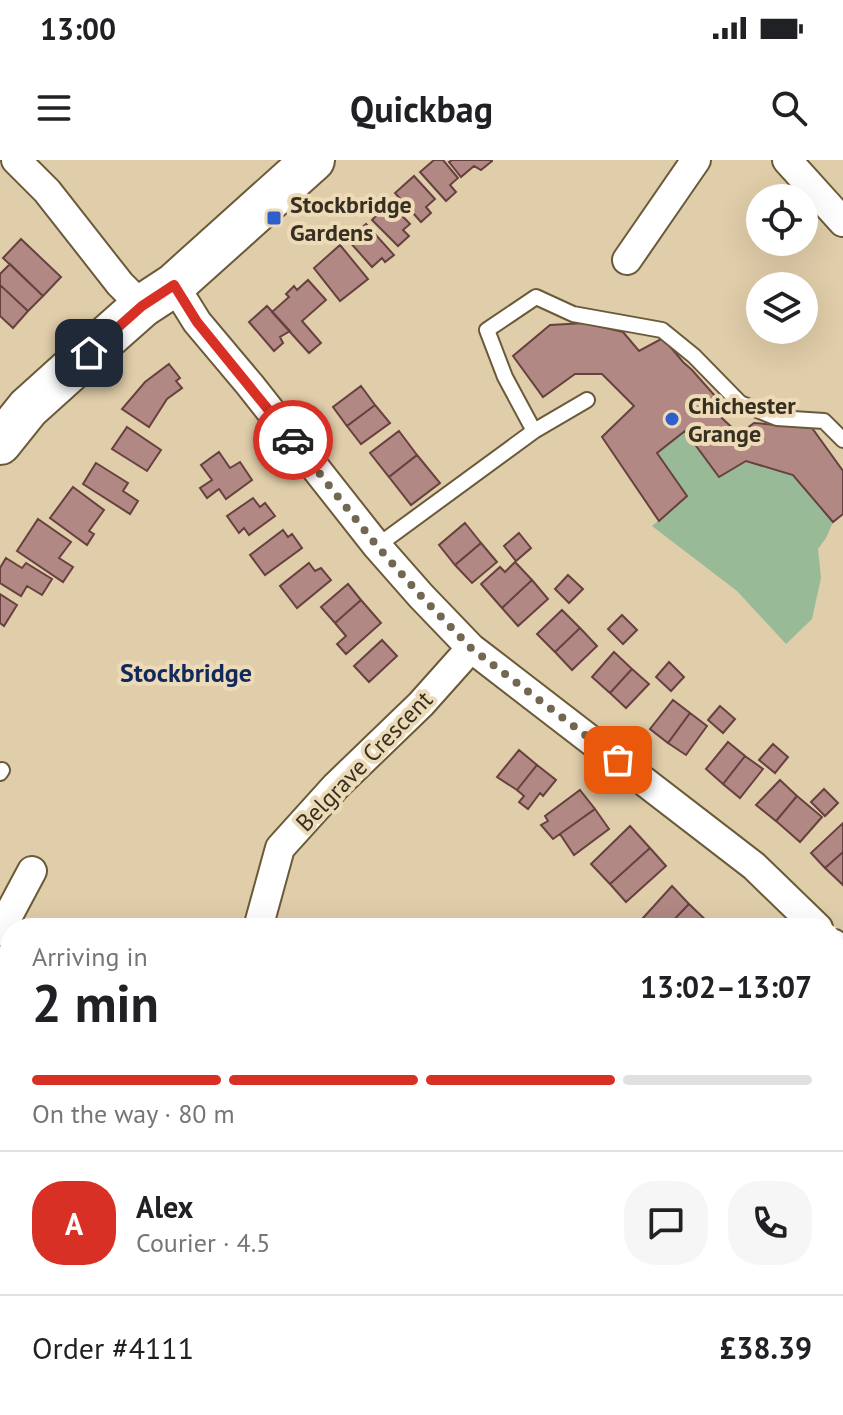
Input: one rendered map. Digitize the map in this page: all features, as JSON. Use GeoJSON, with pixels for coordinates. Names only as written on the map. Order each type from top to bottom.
{"type":"FeatureCollection","features":[{"type":"Feature","properties":{"kind":"main road"},"geometry":{"type":"LineString","coordinates":[[0,443],[28,408],[313,160]]}},
{"type":"Feature","properties":{"kind":"street"},"geometry":{"type":"LineString","coordinates":[[16,160],[47,191],[120,284],[158,296],[197,322],[377,546],[471,648],[754,866],[809,918]]}},
{"type":"Feature","properties":{"kind":"street"},"geometry":{"type":"LineString","coordinates":[[627,260],[696,160]]}},
{"type":"Feature","properties":{"kind":"street"},"geometry":{"type":"LineString","coordinates":[[787,160],[843,222]]}},
{"type":"Feature","properties":{"kind":"street","name":"Belgrave Crescent"},"geometry":{"type":"LineString","coordinates":[[261,918],[280,848],[336,786],[421,704],[471,648]]}},
{"type":"Feature","properties":{"kind":"street"},"geometry":{"type":"LineString","coordinates":[[7,918],[32,871]]}},
{"type":"Feature","properties":{"kind":"lane"},"geometry":{"type":"LineString","coordinates":[[534,431],[505,377],[487,330],[536,297],[573,314],[662,330],[694,356],[740,403],[777,418],[824,421],[843,440]]}},
{"type":"Feature","properties":{"kind":"lane"},"geometry":{"type":"LineString","coordinates":[[377,546],[534,431],[587,400]]}},
{"type":"Feature","properties":{"kind":"green space"},"geometry":{"type":"Polygon","coordinates":[[[685,431],[719,477],[746,461],[793,475],[833,522],[818,549],[821,578],[812,619],[786,644],[737,591],[652,526],[687,496],[657,453],[685,431]]]}},
{"type":"Feature","properties":{"kind":"building"},"geometry":{"type":"Polygon","coordinates":[[[434,160],[443,160],[458,178],[450,185],[456,192],[446,201],[420,172],[434,160]]]}},
{"type":"Feature","properties":{"kind":"building"},"geometry":{"type":"Polygon","coordinates":[[[492,161],[481,170],[474,166],[461,177],[449,162],[492,161]]]}},
{"type":"Feature","properties":{"kind":"building"},"geometry":{"type":"Polygon","coordinates":[[[414,176],[435,199],[426,207],[431,213],[421,222],[395,193],[414,176]]]}},
{"type":"Feature","properties":{"kind":"building"},"geometry":{"type":"Polygon","coordinates":[[[389,202],[410,224],[403,230],[409,236],[398,246],[372,220],[389,202]]]}},
{"type":"Feature","properties":{"kind":"building"},"geometry":{"type":"Polygon","coordinates":[[[366,224],[394,255],[385,262],[382,258],[372,267],[348,240],[366,224]]]}},
{"type":"Feature","properties":{"kind":"building"},"geometry":{"type":"Polygon","coordinates":[[[21,239],[61,277],[43,296],[3,258],[21,239]]]}},
{"type":"Feature","properties":{"kind":"building"},"geometry":{"type":"Polygon","coordinates":[[[340,245],[368,279],[340,301],[314,268],[340,245]]]}},
{"type":"Feature","properties":{"kind":"building"},"geometry":{"type":"Polygon","coordinates":[[[10,264],[43,296],[28,311],[0,285],[0,274],[10,264]]]}},
{"type":"Feature","properties":{"kind":"building"},"geometry":{"type":"Polygon","coordinates":[[[308,280],[326,300],[302,321],[321,343],[309,353],[272,312],[289,297],[286,294],[294,286],[297,290],[308,280]]]}},
{"type":"Feature","properties":{"kind":"building"},"geometry":{"type":"Polygon","coordinates":[[[0,285],[28,311],[13,328],[0,316],[0,285]]]}},
{"type":"Feature","properties":{"kind":"building"},"geometry":{"type":"Polygon","coordinates":[[[267,306],[290,331],[280,337],[283,343],[274,351],[249,322],[267,306]]]}},
{"type":"Feature","properties":{"kind":"building","name":"Chichester Grange"},"geometry":{"type":"Polygon","coordinates":[[[585,323],[623,332],[639,351],[663,338],[716,397],[710,407],[739,434],[754,423],[812,428],[843,471],[843,514],[833,522],[793,475],[746,461],[719,477],[685,431],[657,453],[687,496],[659,521],[602,437],[634,406],[602,374],[575,374],[543,397],[513,356],[550,325],[585,323]]]}},
{"type":"Feature","properties":{"kind":"building"},"geometry":{"type":"Polygon","coordinates":[[[169,364],[180,378],[176,381],[182,388],[167,399],[149,427],[122,409],[145,382],[169,364]]]}},
{"type":"Feature","properties":{"kind":"building"},"geometry":{"type":"Polygon","coordinates":[[[361,386],[375,405],[347,426],[333,407],[361,386]]]}},
{"type":"Feature","properties":{"kind":"building"},"geometry":{"type":"Polygon","coordinates":[[[375,405],[390,423],[361,444],[347,426],[375,405]]]}},
{"type":"Feature","properties":{"kind":"building"},"geometry":{"type":"Polygon","coordinates":[[[127,427],[161,450],[147,471],[112,449],[127,427]]]}},
{"type":"Feature","properties":{"kind":"building"},"geometry":{"type":"Polygon","coordinates":[[[399,431],[417,455],[389,477],[370,453],[399,431]]]}},
{"type":"Feature","properties":{"kind":"building"},"geometry":{"type":"Polygon","coordinates":[[[219,452],[230,468],[240,462],[252,480],[226,499],[219,489],[207,498],[200,488],[212,480],[201,465],[219,452]]]}},
{"type":"Feature","properties":{"kind":"building"},"geometry":{"type":"Polygon","coordinates":[[[417,455],[440,483],[411,505],[389,477],[417,455]]]}},
{"type":"Feature","properties":{"kind":"building"},"geometry":{"type":"Polygon","coordinates":[[[96,463],[128,483],[123,491],[138,501],[130,514],[83,484],[96,463]]]}},
{"type":"Feature","properties":{"kind":"building"},"geometry":{"type":"Polygon","coordinates":[[[73,487],[104,510],[89,531],[94,534],[87,545],[50,518],[73,487]]]}},
{"type":"Feature","properties":{"kind":"building"},"geometry":{"type":"Polygon","coordinates":[[[253,498],[260,507],[265,503],[275,516],[249,535],[244,528],[239,533],[227,516],[253,498]]]}},
{"type":"Feature","properties":{"kind":"building"},"geometry":{"type":"Polygon","coordinates":[[[38,519],[71,542],[59,558],[73,567],[63,582],[17,551],[38,519]]]}},
{"type":"Feature","properties":{"kind":"building"},"geometry":{"type":"Polygon","coordinates":[[[465,523],[481,543],[455,565],[439,545],[465,523]]]}},
{"type":"Feature","properties":{"kind":"building"},"geometry":{"type":"Polygon","coordinates":[[[283,530],[288,537],[292,534],[302,548],[265,575],[250,555],[283,530]]]}},
{"type":"Feature","properties":{"kind":"building"},"geometry":{"type":"Polygon","coordinates":[[[519,533],[531,548],[516,561],[504,546],[519,533]]]}},
{"type":"Feature","properties":{"kind":"building"},"geometry":{"type":"Polygon","coordinates":[[[481,543],[497,562],[472,583],[455,565],[481,543]]]}},
{"type":"Feature","properties":{"kind":"building"},"geometry":{"type":"Polygon","coordinates":[[[6,558],[22,568],[26,563],[52,579],[42,595],[27,586],[21,596],[0,583],[0,568],[6,558]]]}},
{"type":"Feature","properties":{"kind":"building"},"geometry":{"type":"Polygon","coordinates":[[[515,562],[532,580],[502,608],[481,584],[500,567],[505,572],[515,562]]]}},
{"type":"Feature","properties":{"kind":"building"},"geometry":{"type":"Polygon","coordinates":[[[309,563],[315,571],[321,568],[331,580],[297,608],[280,586],[309,563]]]}},
{"type":"Feature","properties":{"kind":"building"},"geometry":{"type":"Polygon","coordinates":[[[568,575],[583,589],[569,603],[555,589],[568,575]]]}},
{"type":"Feature","properties":{"kind":"building"},"geometry":{"type":"Polygon","coordinates":[[[532,580],[548,599],[518,626],[502,608],[532,580]]]}},
{"type":"Feature","properties":{"kind":"building"},"geometry":{"type":"Polygon","coordinates":[[[348,584],[361,600],[335,623],[321,607],[348,584]]]}},
{"type":"Feature","properties":{"kind":"building"},"geometry":{"type":"Polygon","coordinates":[[[0,594],[17,605],[4,626],[0,623],[0,594]]]}},
{"type":"Feature","properties":{"kind":"building"},"geometry":{"type":"Polygon","coordinates":[[[361,600],[381,623],[346,654],[337,644],[346,636],[335,623],[361,600]]]}},
{"type":"Feature","properties":{"kind":"building"},"geometry":{"type":"Polygon","coordinates":[[[562,610],[580,628],[555,652],[537,634],[562,610]]]}},
{"type":"Feature","properties":{"kind":"building"},"geometry":{"type":"Polygon","coordinates":[[[622,615],[637,630],[623,644],[608,629],[622,615]]]}},
{"type":"Feature","properties":{"kind":"building"},"geometry":{"type":"Polygon","coordinates":[[[580,628],[597,646],[572,670],[555,652],[580,628]]]}},
{"type":"Feature","properties":{"kind":"building"},"geometry":{"type":"Polygon","coordinates":[[[382,640],[397,656],[369,682],[354,666],[382,640]]]}},
{"type":"Feature","properties":{"kind":"building"},"geometry":{"type":"Polygon","coordinates":[[[614,652],[632,669],[610,693],[592,677],[614,652]]]}},
{"type":"Feature","properties":{"kind":"building"},"geometry":{"type":"Polygon","coordinates":[[[669,662],[684,677],[671,691],[656,677],[669,662]]]}},
{"type":"Feature","properties":{"kind":"building"},"geometry":{"type":"Polygon","coordinates":[[[632,669],[649,684],[626,708],[610,693],[632,669]]]}},
{"type":"Feature","properties":{"kind":"building"},"geometry":{"type":"Polygon","coordinates":[[[673,700],[690,713],[668,743],[650,729],[673,700]]]}},
{"type":"Feature","properties":{"kind":"building"},"geometry":{"type":"Polygon","coordinates":[[[720,706],[735,719],[723,733],[708,720],[720,706]]]}},
{"type":"Feature","properties":{"kind":"building"},"geometry":{"type":"Polygon","coordinates":[[[690,713],[707,726],[686,755],[668,743],[690,713]]]}},
{"type":"Feature","properties":{"kind":"building"},"geometry":{"type":"Polygon","coordinates":[[[728,742],[745,756],[723,784],[706,769],[728,742]]]}},
{"type":"Feature","properties":{"kind":"building"},"geometry":{"type":"Polygon","coordinates":[[[773,744],[788,757],[775,773],[759,760],[773,744]]]}},
{"type":"Feature","properties":{"kind":"building"},"geometry":{"type":"Polygon","coordinates":[[[519,750],[537,765],[517,790],[497,777],[519,750]]]}},
{"type":"Feature","properties":{"kind":"building"},"geometry":{"type":"Polygon","coordinates":[[[745,756],[763,769],[740,798],[723,784],[745,756]]]}},
{"type":"Feature","properties":{"kind":"building"},"geometry":{"type":"Polygon","coordinates":[[[537,765],[556,780],[543,796],[540,793],[528,809],[519,802],[524,796],[517,790],[537,765]]]}},
{"type":"Feature","properties":{"kind":"building"},"geometry":{"type":"Polygon","coordinates":[[[780,780],[797,796],[776,821],[756,805],[780,780]]]}},
{"type":"Feature","properties":{"kind":"building"},"geometry":{"type":"Polygon","coordinates":[[[824,789],[838,803],[825,816],[811,802],[824,789]]]}},
{"type":"Feature","properties":{"kind":"building"},"geometry":{"type":"Polygon","coordinates":[[[580,790],[595,809],[553,839],[541,825],[548,821],[545,816],[580,790]]]}},
{"type":"Feature","properties":{"kind":"building"},"geometry":{"type":"Polygon","coordinates":[[[797,796],[822,817],[800,842],[776,821],[797,796]]]}},
{"type":"Feature","properties":{"kind":"building"},"geometry":{"type":"Polygon","coordinates":[[[595,809],[609,829],[574,855],[560,834],[595,809]]]}},
{"type":"Feature","properties":{"kind":"building"},"geometry":{"type":"Polygon","coordinates":[[[843,823],[843,852],[825,868],[811,853],[843,823]]]}},
{"type":"Feature","properties":{"kind":"building"},"geometry":{"type":"Polygon","coordinates":[[[630,826],[650,848],[610,884],[591,864],[630,826]]]}},
{"type":"Feature","properties":{"kind":"building"},"geometry":{"type":"Polygon","coordinates":[[[650,848],[666,866],[626,902],[610,884],[650,848]]]}},
{"type":"Feature","properties":{"kind":"building"},"geometry":{"type":"Polygon","coordinates":[[[843,852],[843,885],[825,868],[843,852]]]}},
{"type":"Feature","properties":{"kind":"building"},"geometry":{"type":"Polygon","coordinates":[[[672,886],[689,904],[676,918],[643,918],[672,886]]]}},
{"type":"Feature","properties":{"kind":"building"},"geometry":{"type":"Polygon","coordinates":[[[689,904],[704,918],[676,918],[689,904]]]}},
{"type":"Feature","properties":{"kind":"way so far"},"geometry":{"type":"LineString","coordinates":[[293,440],[377,546],[471,648],[618,760]]}},
{"type":"Feature","properties":{"kind":"place","name":"Stockbridge Gardens"},"geometry":{"type":"Point","coordinates":[274,218]}},
{"type":"Feature","properties":{"kind":"place","name":"Chichester Grange"},"geometry":{"type":"Point","coordinates":[672,419]}},
{"type":"Feature","properties":{"kind":"district","name":"Stockbridge"},"geometry":{"type":"Point","coordinates":[186,672]}},
{"type":"Feature","properties":{"kind":"route"},"geometry":{"type":"LineString","coordinates":[[89,353],[142,306],[174,285],[197,322],[293,440]]}}]}
